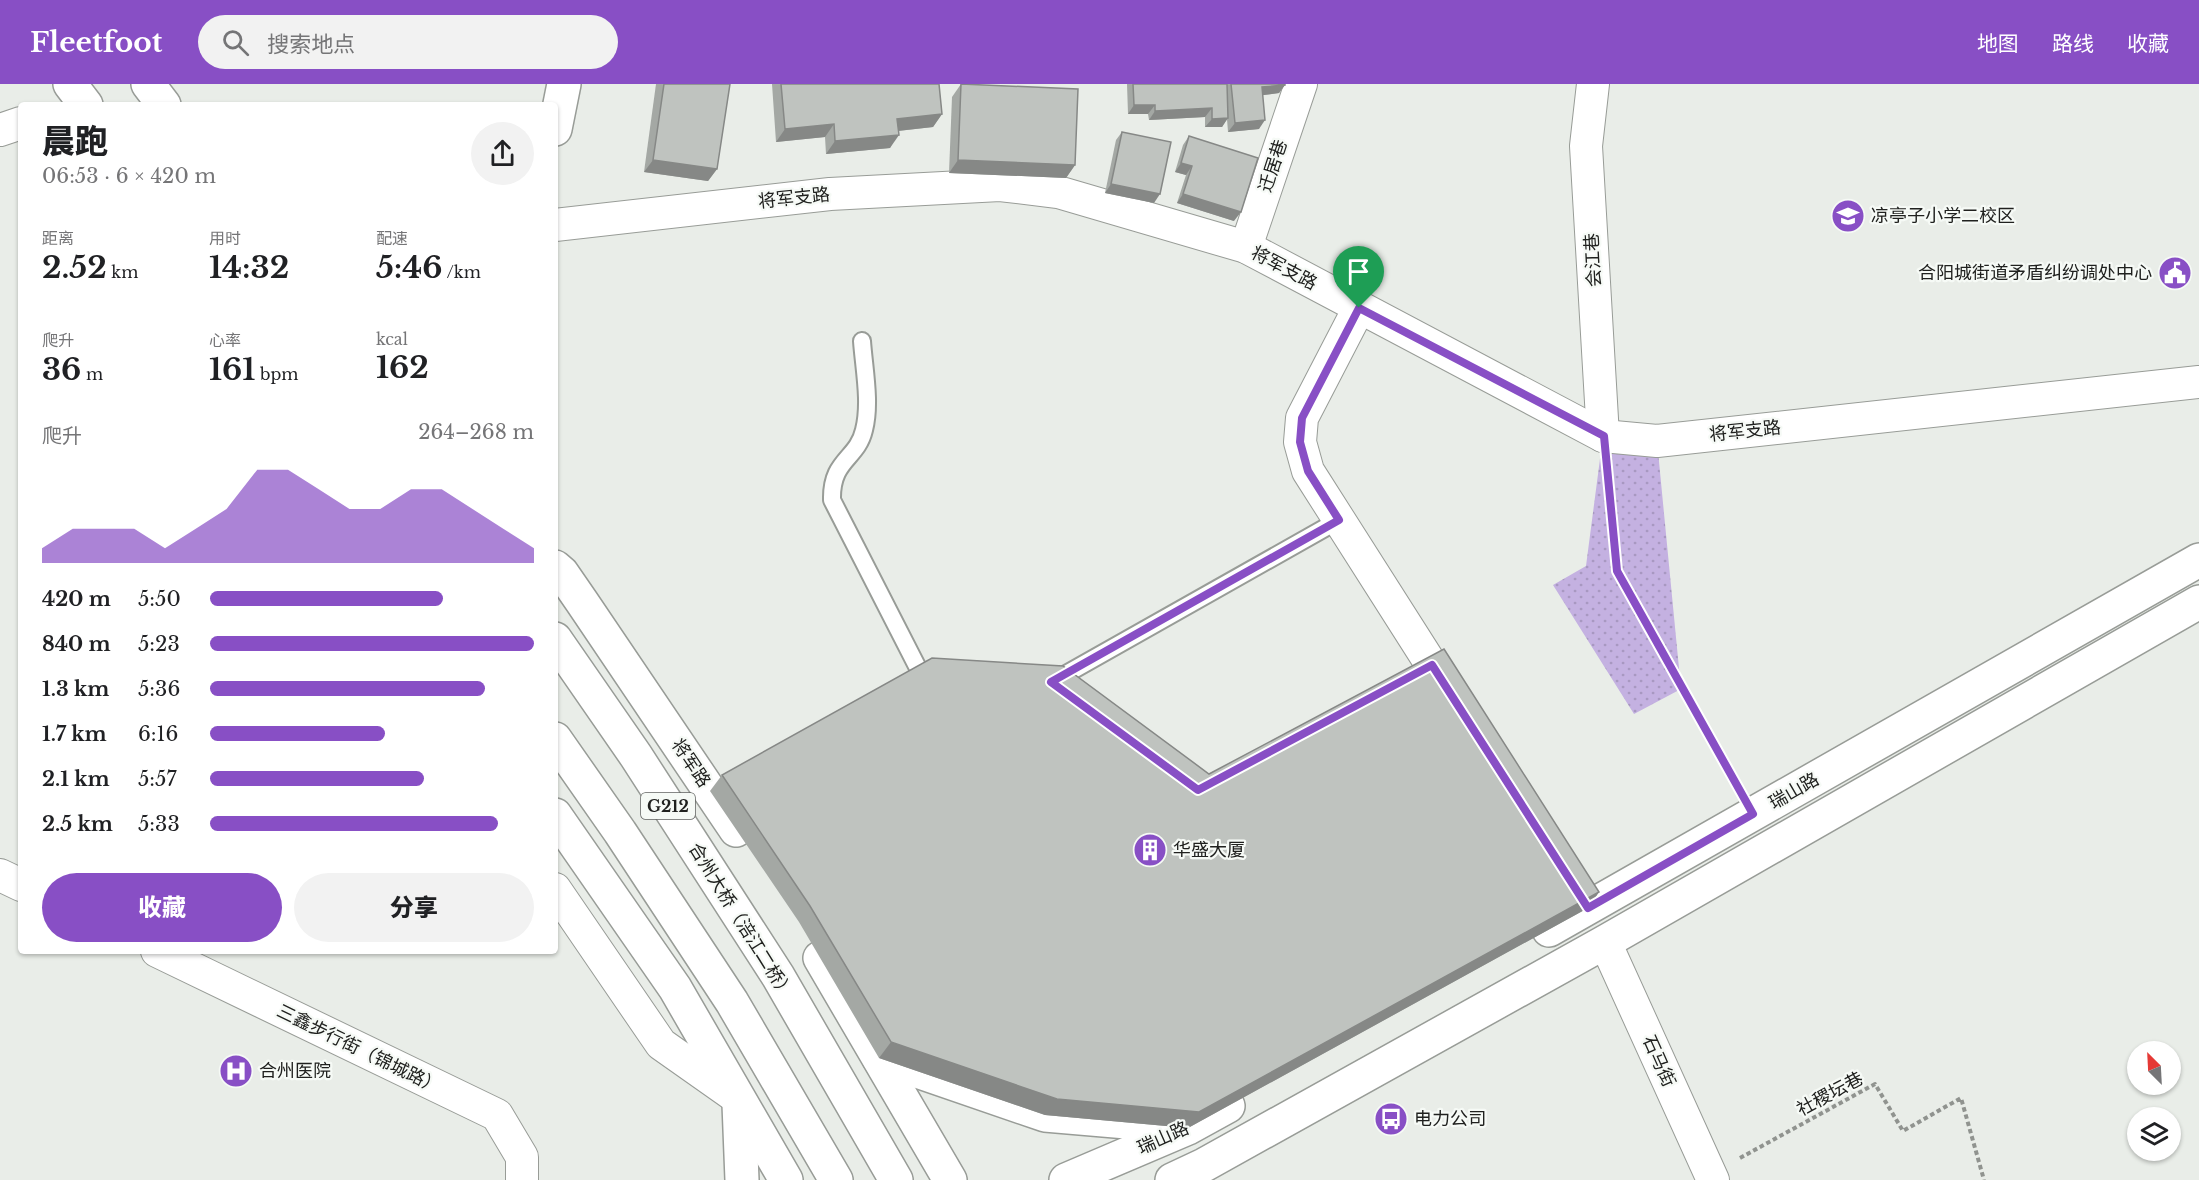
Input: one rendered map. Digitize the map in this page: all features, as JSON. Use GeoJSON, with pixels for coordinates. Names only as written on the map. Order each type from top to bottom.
{"type":"FeatureCollection","features":[{"type":"Feature","properties":{"kind":"main road"},"geometry":{"type":"LineString","coordinates":[[148,84],[162,102]]}},
{"type":"Feature","properties":{"kind":"main road"},"geometry":{"type":"LineString","coordinates":[[558,114],[564,84]]}},
{"type":"Feature","properties":{"kind":"main road","name":"瑞山路"},"geometry":{"type":"LineString","coordinates":[[1526,942],[1582,899],[1753,814],[2199,560]]}},
{"type":"Feature","properties":{"kind":"main road","name":"将军路"},"geometry":{"type":"LineString","coordinates":[[558,570],[715,789],[754,857]]}},
{"type":"Feature","properties":{"kind":"main road","name":"瑞山路"},"geometry":{"type":"LineString","coordinates":[[1172,1180],[1201,1173],[2199,602]]}},
{"type":"Feature","properties":{"kind":"main road","name":"合州大桥（涪江二桥）"},"geometry":{"type":"LineString","coordinates":[[558,643],[636,756],[778,976],[896,1180]]}},
{"type":"Feature","properties":{"kind":"main road","name":"G212"},"geometry":{"type":"LineString","coordinates":[[558,743],[620,832],[732,1002],[836,1180]]}},
{"type":"Feature","properties":{"kind":"main road"},"geometry":{"type":"LineString","coordinates":[[558,819],[675,988],[786,1180]]}},
{"type":"Feature","properties":{"kind":"main road"},"geometry":{"type":"LineString","coordinates":[[804,932],[950,1180]]}},
{"type":"Feature","properties":{"kind":"main road"},"geometry":{"type":"LineString","coordinates":[[879,1058],[1045,1115],[1188,1128]]}},
{"type":"Feature","properties":{"kind":"main road","name":"瑞山路"},"geometry":{"type":"LineString","coordinates":[[1066,1180],[1188,1128],[1249,1094]]}},
{"type":"Feature","properties":{"kind":"main road"},"geometry":{"type":"LineString","coordinates":[[739,1099],[742,1180]]}},
{"type":"Feature","properties":{"kind":"street","name":"迁居巷"},"geometry":{"type":"LineString","coordinates":[[1246,247],[1301,84]]}},
{"type":"Feature","properties":{"kind":"street","name":"会江巷"},"geometry":{"type":"LineString","coordinates":[[1593,84],[1586,146],[1604,436]]}},
{"type":"Feature","properties":{"kind":"street"},"geometry":{"type":"LineString","coordinates":[[0,130],[18,124]]}},
{"type":"Feature","properties":{"kind":"street","name":"将军支路"},"geometry":{"type":"LineString","coordinates":[[558,225],[830,194],[1000,184],[1058,192],[1246,247],[1604,436],[1657,441],[2199,381]]}},
{"type":"Feature","properties":{"kind":"street"},"geometry":{"type":"LineString","coordinates":[[1359,308],[1302,418],[1300,442],[1308,471],[1427,668],[1463,714]]}},
{"type":"Feature","properties":{"kind":"street"},"geometry":{"type":"LineString","coordinates":[[0,875],[18,884]]}},
{"type":"Feature","properties":{"kind":"street"},"geometry":{"type":"LineString","coordinates":[[558,893],[661,1044],[739,1099]]}},
{"type":"Feature","properties":{"kind":"street","name":"石马街"},"geometry":{"type":"LineString","coordinates":[[1605,942],[1712,1177]]}},
{"type":"Feature","properties":{"kind":"street","name":"三鑫步行街（锦城路）"},"geometry":{"type":"LineString","coordinates":[[164,954],[497,1115],[522,1157],[522,1180]]}},
{"type":"Feature","properties":{"kind":"lane"},"geometry":{"type":"LineString","coordinates":[[862,341],[867,414],[864,433],[839,467],[832,485],[832,500],[922,676]]}},
{"type":"Feature","properties":{"kind":"lane"},"geometry":{"type":"LineString","coordinates":[[1070,696],[1045,682],[1339,520]]}},
{"type":"Feature","properties":{"kind":"path"},"geometry":{"type":"LineString","coordinates":[[1604,436],[1617,571],[1753,814]]}},
{"type":"Feature","properties":{"kind":"path","name":"社稷坛巷"},"geometry":{"type":"LineString","coordinates":[[1712,1177],[1875,1083],[1903,1131],[1961,1098],[1984,1180]]}},
{"type":"Feature","properties":{"kind":"shaded area"},"geometry":{"type":"Polygon","coordinates":[[[1603,436],[1657,441],[1681,689],[1634,714],[1553,585],[1586,566],[1603,436]]]}},
{"type":"Feature","properties":{"kind":"building"},"geometry":{"type":"Polygon","coordinates":[[[664,84],[730,84],[717,169],[653,160],[664,84]]]}},
{"type":"Feature","properties":{"kind":"building"},"geometry":{"type":"Polygon","coordinates":[[[781,84],[939,84],[942,114],[897,119],[899,135],[835,141],[834,124],[785,129],[781,84]]]}},
{"type":"Feature","properties":{"kind":"building"},"geometry":{"type":"Polygon","coordinates":[[[961,84],[1078,89],[1075,165],[958,160],[961,84]]]}},
{"type":"Feature","properties":{"kind":"building"},"geometry":{"type":"Polygon","coordinates":[[[1133,84],[1227,84],[1228,118],[1212,119],[1212,108],[1155,111],[1155,105],[1134,105],[1133,84]]]}},
{"type":"Feature","properties":{"kind":"building"},"geometry":{"type":"Polygon","coordinates":[[[1231,84],[1285,85],[1262,87],[1265,120],[1235,123],[1231,84]]]}},
{"type":"Feature","properties":{"kind":"building"},"geometry":{"type":"Polygon","coordinates":[[[1122,132],[1171,142],[1160,194],[1111,184],[1122,132]]]}},
{"type":"Feature","properties":{"kind":"building"},"geometry":{"type":"Polygon","coordinates":[[[1189,136],[1258,158],[1241,212],[1183,194],[1192,166],[1181,163],[1189,136]]]}},
{"type":"Feature","properties":{"kind":"building","name":"华盛大厦"},"geometry":{"type":"Polygon","coordinates":[[[1444,649],[1599,892],[1199,1112],[1057,1099],[891,1042],[810,906],[722,775],[932,658],[1063,666],[1209,774],[1444,649]]]}},
{"type":"Feature","properties":{"kind":"place","name":"凉亭子小学二校区"},"geometry":{"type":"Point","coordinates":[1848,216]}},
{"type":"Feature","properties":{"kind":"place","name":"合阳城街道矛盾纠纷调处中心"},"geometry":{"type":"Point","coordinates":[2175,273]}},
{"type":"Feature","properties":{"kind":"place","name":"华盛大厦"},"geometry":{"type":"Point","coordinates":[1150,850]}},
{"type":"Feature","properties":{"kind":"place","name":"合州医院"},"geometry":{"type":"Point","coordinates":[236,1071]}},
{"type":"Feature","properties":{"kind":"place","name":"电力公司"},"geometry":{"type":"Point","coordinates":[1391,1119]}},
{"type":"Feature","properties":{"kind":"route"},"geometry":{"type":"LineString","coordinates":[[1359,308],[1604,436],[1617,571],[1753,814],[1588,908],[1432,665],[1198,790],[1051,682],[1339,520],[1308,471],[1300,442],[1302,418],[1359,308]]}}]}
